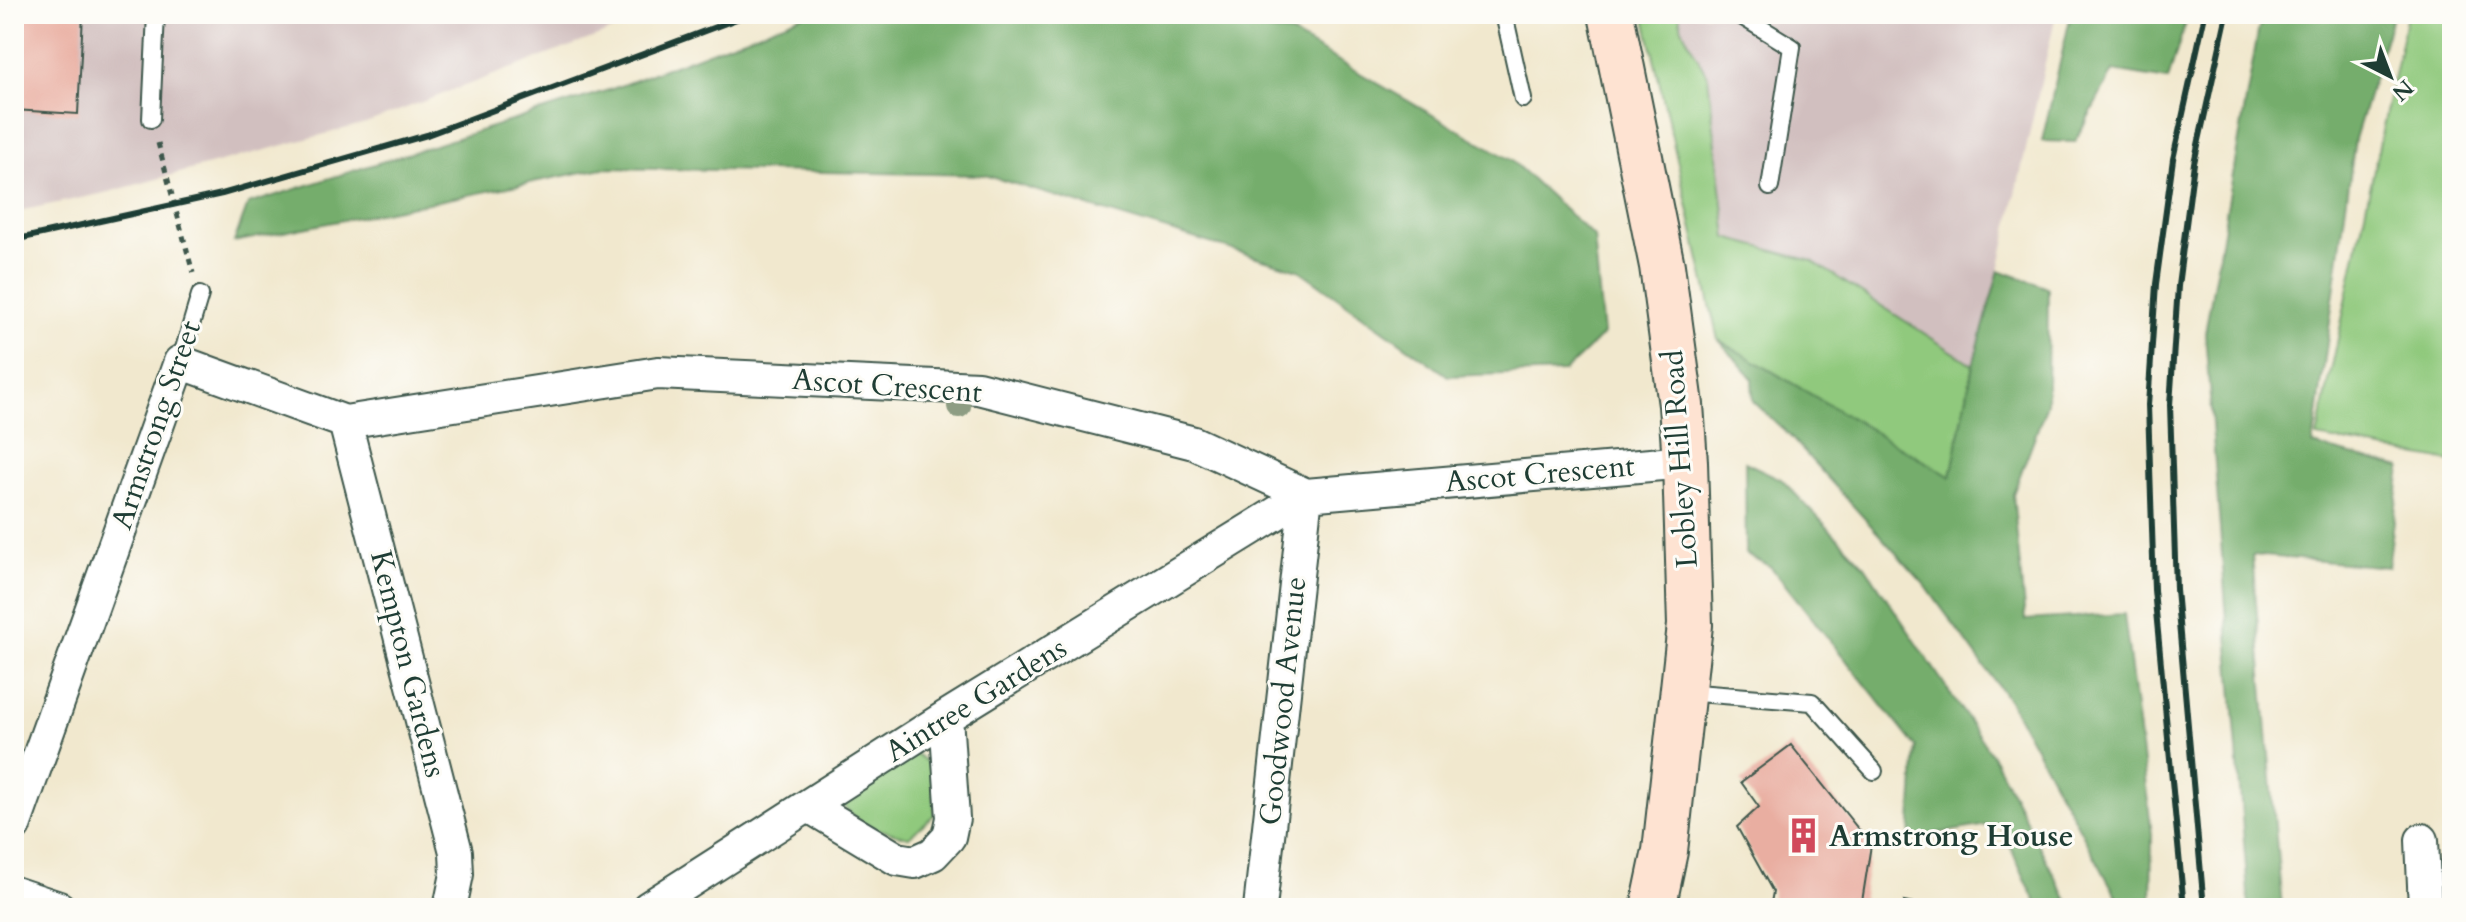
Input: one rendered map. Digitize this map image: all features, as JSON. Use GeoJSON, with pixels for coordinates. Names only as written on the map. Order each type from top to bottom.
{"type":"FeatureCollection","features":[{"type":"Feature","properties":{"kind":"main road","name":"Lobley Hill Road"},"geometry":{"type":"LineString","coordinates":[[1611,14],[1662,266],[1681,405],[1685,462],[1690,625],[1665,851],[1653,908]]}},
{"type":"Feature","properties":{"kind":"street","name":"Ascot Crescent"},"geometry":{"type":"LineString","coordinates":[[180,362],[345,422],[658,373],[978,388],[1194,443],[1306,495],[1685,462]]}},
{"type":"Feature","properties":{"kind":"street","name":"Armstrong Street"},"geometry":{"type":"LineString","coordinates":[[14,826],[180,362]]}},
{"type":"Feature","properties":{"kind":"street","name":"Kempton Gardens"},"geometry":{"type":"LineString","coordinates":[[345,422],[456,852],[457,874],[450,908]]}},
{"type":"Feature","properties":{"kind":"street","name":"Aintree Gardens"},"geometry":{"type":"LineString","coordinates":[[648,908],[946,717],[1306,495]]}},
{"type":"Feature","properties":{"kind":"street","name":"Goodwood Avenue"},"geometry":{"type":"LineString","coordinates":[[1260,908],[1306,495]]}},
{"type":"Feature","properties":{"kind":"street"},"geometry":{"type":"LineString","coordinates":[[809,806],[897,859],[915,862],[933,854],[949,837],[953,818],[946,717]]}},
{"type":"Feature","properties":{"kind":"street"},"geometry":{"type":"LineString","coordinates":[[2422,840],[2425,908]]}},
{"type":"Feature","properties":{"kind":"street"},"geometry":{"type":"LineString","coordinates":[[14,893],[59,908]]}},
{"type":"Feature","properties":{"kind":"lane"},"geometry":{"type":"LineString","coordinates":[[151,119],[156,14]]}},
{"type":"Feature","properties":{"kind":"lane"},"geometry":{"type":"LineString","coordinates":[[1504,14],[1523,99]]}},
{"type":"Feature","properties":{"kind":"lane"},"geometry":{"type":"LineString","coordinates":[[1738,14],[1792,47],[1770,187]]}},
{"type":"Feature","properties":{"kind":"lane","name":"Armstrong Street"},"geometry":{"type":"LineString","coordinates":[[180,362],[200,295]]}},
{"type":"Feature","properties":{"kind":"lane"},"geometry":{"type":"LineString","coordinates":[[1683,692],[1812,702],[1874,771]]}},
{"type":"Feature","properties":{"kind":"path","name":"Armstrong Street"},"geometry":{"type":"LineString","coordinates":[[151,119],[200,295]]}},
{"type":"Feature","properties":{"kind":"shaded area"},"geometry":{"type":"Polygon","coordinates":[[[14,14],[656,14],[366,123],[105,193],[14,212],[14,14]]]}},
{"type":"Feature","properties":{"kind":"shaded area"},"geometry":{"type":"Polygon","coordinates":[[[1679,14],[2056,14],[1999,270],[1973,365],[1812,261],[1727,238],[1708,77],[1682,29],[1679,14]]]}},
{"type":"Feature","properties":{"kind":"green space"},"geometry":{"type":"Polygon","coordinates":[[[807,14],[1136,14],[1290,33],[1511,160],[1594,237],[1603,335],[1564,372],[1448,376],[1299,270],[985,175],[603,168],[234,242],[248,204],[612,89],[807,14]]]}},
{"type":"Feature","properties":{"kind":"green space"},"geometry":{"type":"Polygon","coordinates":[[[1644,14],[1679,14],[1682,29],[1708,77],[1727,238],[1812,261],[1973,365],[1951,477],[1718,340],[1644,14]]]}},
{"type":"Feature","properties":{"kind":"green space"},"geometry":{"type":"Polygon","coordinates":[[[2071,14],[2188,14],[2168,80],[2113,71],[2075,142],[2042,141],[2071,14]]]}},
{"type":"Feature","properties":{"kind":"green space"},"geometry":{"type":"Polygon","coordinates":[[[2264,14],[2393,14],[2355,139],[2313,445],[2401,468],[2388,567],[2252,555],[2282,908],[2249,908],[2205,333],[2258,32],[2264,14]]]}},
{"type":"Feature","properties":{"kind":"green space"},"geometry":{"type":"Polygon","coordinates":[[[2407,14],[2452,14],[2452,462],[2317,437],[2407,14]]]}},
{"type":"Feature","properties":{"kind":"green space"},"geometry":{"type":"Polygon","coordinates":[[[1999,270],[2048,288],[2047,404],[2013,494],[2025,620],[2124,614],[2152,834],[2151,908],[2123,908],[2010,702],[1924,584],[1786,432],[1753,401],[1752,378],[1719,340],[1951,477],[1973,365],[1999,270]]]}},
{"type":"Feature","properties":{"kind":"green space"},"geometry":{"type":"Polygon","coordinates":[[[1745,462],[1781,479],[1865,566],[1995,760],[2071,908],[2039,908],[1999,823],[1910,838],[1916,747],[1771,567],[1746,554],[1745,462]]]}},
{"type":"Feature","properties":{"kind":"green space"},"geometry":{"type":"Polygon","coordinates":[[[914,752],[934,768],[934,815],[909,837],[879,830],[847,810],[841,802],[914,752]]]}},
{"type":"Feature","properties":{"kind":"building"},"geometry":{"type":"Polygon","coordinates":[[[14,14],[83,14],[78,114],[14,110],[14,14]]]}},
{"type":"Feature","properties":{"kind":"building","name":"Armstrong House"},"geometry":{"type":"Polygon","coordinates":[[[1791,745],[1871,845],[1861,908],[1770,908],[1773,892],[1737,827],[1759,807],[1741,782],[1791,745]]]}},
{"type":"Feature","properties":{"kind":"building"},"geometry":{"type":"Polygon","coordinates":[[[1904,901],[1934,907],[1903,908],[1904,901]]]}},
{"type":"Feature","properties":{"kind":"railway"},"geometry":{"type":"LineString","coordinates":[[14,240],[222,194],[427,135],[750,14]]}},
{"type":"Feature","properties":{"kind":"railway"},"geometry":{"type":"LineString","coordinates":[[2184,908],[2154,590],[2148,405],[2156,284],[2173,159],[2205,14]]}},
{"type":"Feature","properties":{"kind":"railway"},"geometry":{"type":"LineString","coordinates":[[2204,908],[2176,589],[2170,405],[2178,286],[2194,163],[2227,14]]}},
{"type":"Feature","properties":{"kind":"place","name":"Armstrong House"},"geometry":{"type":"Point","coordinates":[1803,836]}}]}
